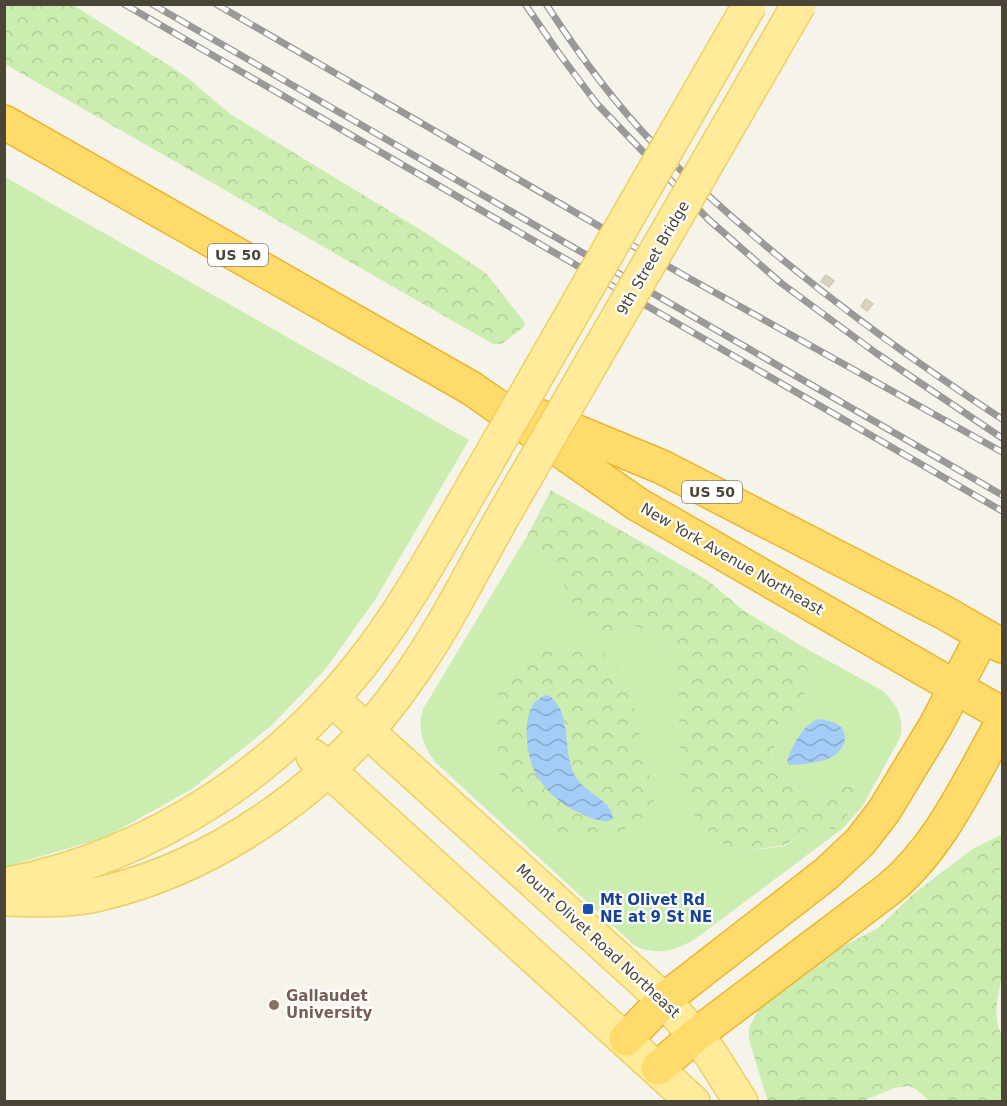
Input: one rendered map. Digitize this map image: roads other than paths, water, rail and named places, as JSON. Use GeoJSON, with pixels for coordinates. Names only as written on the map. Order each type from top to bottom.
{"type":"FeatureCollection","features":[{"type":"Feature","properties":{"kind":"highway","name":"New York Avenue Northeast"},"geometry":{"type":"LineString","coordinates":[[4,122],[471,388],[636,504],[1002,714]]}},
{"type":"Feature","properties":{"kind":"highway","name":"New York Avenue Northeast"},"geometry":{"type":"LineString","coordinates":[[471,388],[662,467],[896,587],[993,641]]}},
{"type":"Feature","properties":{"kind":"highway"},"geometry":{"type":"LineString","coordinates":[[626,1039],[664,1000],[826,874],[860,842],[896,792],[956,688],[993,641]]}},
{"type":"Feature","properties":{"kind":"highway"},"geometry":{"type":"LineString","coordinates":[[658,1068],[696,1035],[889,889],[914,866],[944,824],[1002,723]]}},
{"type":"Feature","properties":{"kind":"main road"},"geometry":{"type":"LineString","coordinates":[[4,885],[66,870],[152,835],[199,809],[294,738],[332,699],[390,625],[471,490],[750,4]]}},
{"type":"Feature","properties":{"kind":"main road","name":"9th Street Bridge"},"geometry":{"type":"LineString","coordinates":[[4,899],[87,896],[164,873],[201,857],[292,798],[328,770],[368,731],[412,675],[799,4]]}},
{"type":"Feature","properties":{"kind":"main road","name":"Mount Olivet Road Northeast"},"geometry":{"type":"LineString","coordinates":[[332,699],[664,1000],[696,1035],[741,1101]]}},
{"type":"Feature","properties":{"kind":"main road"},"geometry":{"type":"LineString","coordinates":[[294,738],[693,1101]]}},
{"type":"Feature","properties":{"kind":"water"},"geometry":{"type":"Polygon","coordinates":[[[548,695],[561,711],[570,764],[574,774],[578,781],[608,806],[613,818],[609,821],[595,819],[568,807],[551,794],[537,776],[529,756],[527,743],[528,717],[538,699],[548,695]]]}},
{"type":"Feature","properties":{"kind":"water"},"geometry":{"type":"Polygon","coordinates":[[[818,719],[829,721],[842,728],[845,737],[842,747],[828,759],[790,765],[787,762],[798,737],[807,726],[818,719]]]}},
{"type":"Feature","properties":{"kind":"railway"},"geometry":{"type":"LineString","coordinates":[[124,4],[1002,511]]}},
{"type":"Feature","properties":{"kind":"railway"},"geometry":{"type":"LineString","coordinates":[[152,4],[1002,495]]}},
{"type":"Feature","properties":{"kind":"railway"},"geometry":{"type":"LineString","coordinates":[[216,4],[685,276],[1002,452]]}},
{"type":"Feature","properties":{"kind":"railway"},"geometry":{"type":"LineString","coordinates":[[525,4],[597,104],[708,219],[781,283],[876,353],[1002,438]]}},
{"type":"Feature","properties":{"kind":"railway"},"geometry":{"type":"LineString","coordinates":[[546,4],[583,59],[624,111],[694,183],[778,256],[865,324],[1002,419]]}},
{"type":"Feature","properties":{"kind":"place","name":"Mt Olivet Rd NE at 9 St NE"},"geometry":{"type":"Point","coordinates":[588,909]}},
{"type":"Feature","properties":{"kind":"place","name":"Gallaudet University"},"geometry":{"type":"Point","coordinates":[274,1005]}}]}
